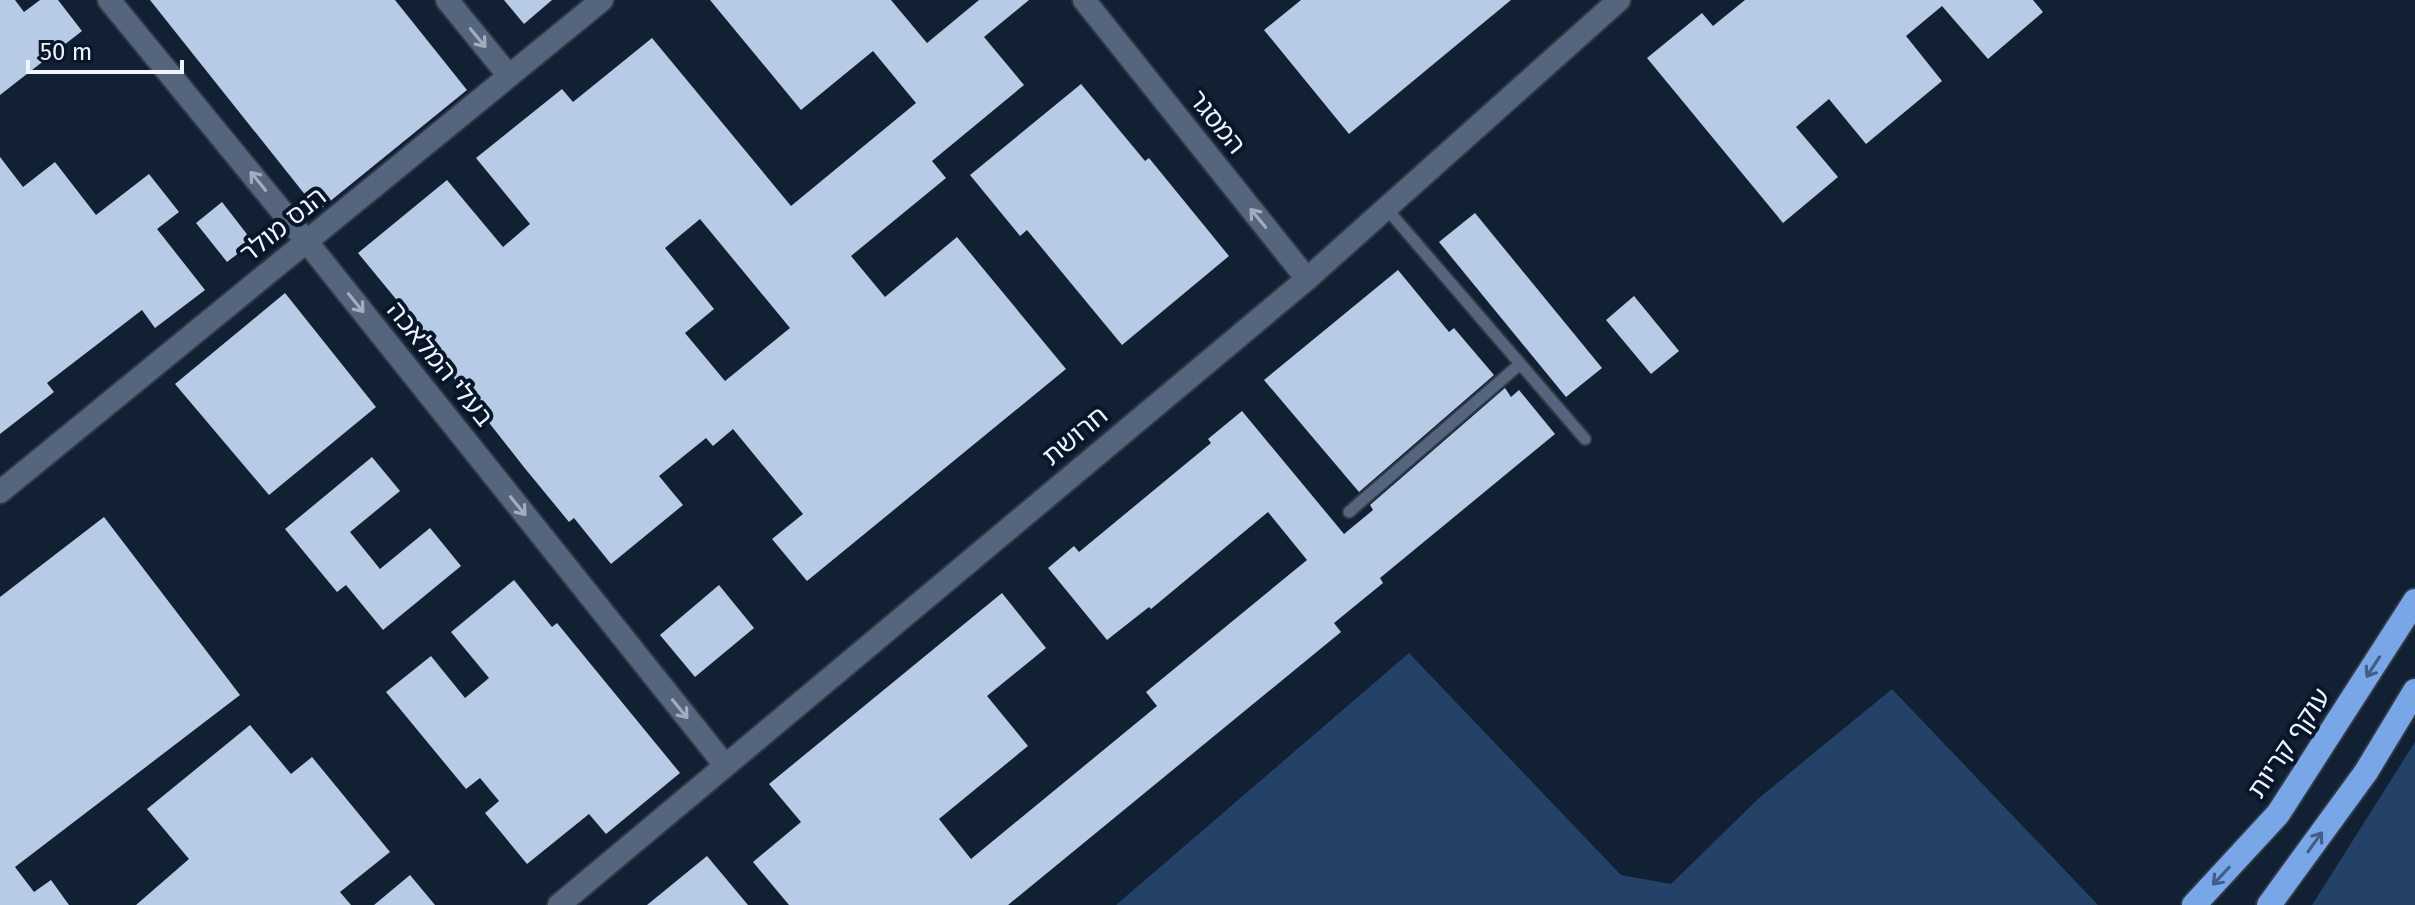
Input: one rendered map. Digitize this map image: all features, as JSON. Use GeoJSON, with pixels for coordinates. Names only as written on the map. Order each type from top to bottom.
{"type":"FeatureCollection","features":[{"type":"Feature","properties":{"kind":"highway","name":"עוקף קריות"},"geometry":{"type":"LineString","coordinates":[[2194,905],[2278,814],[2415,601]]}},
{"type":"Feature","properties":{"kind":"highway"},"geometry":{"type":"LineString","coordinates":[[2269,905],[2366,772],[2415,691]]}},
{"type":"Feature","properties":{"kind":"street","name":"בעלי המלאכה"},"geometry":{"type":"LineString","coordinates":[[109,0],[307,242],[725,765]]}},
{"type":"Feature","properties":{"kind":"street"},"geometry":{"type":"LineString","coordinates":[[447,0],[509,76]]}},
{"type":"Feature","properties":{"kind":"street","name":"הנס מולר"},"geometry":{"type":"LineString","coordinates":[[0,492],[602,0]]}},
{"type":"Feature","properties":{"kind":"street","name":"המסגר"},"geometry":{"type":"LineString","coordinates":[[1084,0],[1307,279]]}},
{"type":"Feature","properties":{"kind":"street","name":"חרושת"},"geometry":{"type":"LineString","coordinates":[[559,905],[1307,279],[1619,0]]}},
{"type":"Feature","properties":{"kind":"lane"},"geometry":{"type":"LineString","coordinates":[[1386,208],[1585,439]]}},
{"type":"Feature","properties":{"kind":"lane"},"geometry":{"type":"LineString","coordinates":[[1349,512],[1520,364]]}},
{"type":"Feature","properties":{"kind":"shaded area"},"geometry":{"type":"Polygon","coordinates":[[[1409,653],[1621,875],[1671,884],[1759,798],[1892,689],[2098,905],[1116,905],[1409,653]]]}},
{"type":"Feature","properties":{"kind":"shaded area"},"geometry":{"type":"Polygon","coordinates":[[[2415,742],[2415,905],[2312,905],[2415,742]]]}},
{"type":"Feature","properties":{"kind":"building"},"geometry":{"type":"Polygon","coordinates":[[[0,0],[15,0],[24,12],[40,0],[58,0],[82,31],[0,95],[0,0]]]}},
{"type":"Feature","properties":{"kind":"building"},"geometry":{"type":"Polygon","coordinates":[[[150,0],[395,0],[467,90],[318,211],[150,0]]]}},
{"type":"Feature","properties":{"kind":"building"},"geometry":{"type":"Polygon","coordinates":[[[504,0],[552,0],[524,24],[504,0]]]}},
{"type":"Feature","properties":{"kind":"building"},"geometry":{"type":"Polygon","coordinates":[[[710,0],[891,0],[927,43],[979,0],[1029,0],[984,37],[1024,85],[932,161],[946,178],[851,256],[885,297],[957,237],[1066,369],[807,581],[772,539],[803,514],[733,429],[713,446],[706,438],[659,476],[683,505],[611,564],[574,518],[569,522],[523,466],[411,323],[414,321],[358,253],[447,180],[503,247],[530,224],[476,158],[562,89],[573,102],[652,38],[791,206],[916,103],[873,51],[801,110],[710,0]],[[700,219],[665,248],[714,309],[685,333],[725,381],[790,328],[700,219]]]}},
{"type":"Feature","properties":{"kind":"building"},"geometry":{"type":"Polygon","coordinates":[[[1301,0],[1511,0],[1349,134],[1264,30],[1301,0]]]}},
{"type":"Feature","properties":{"kind":"building"},"geometry":{"type":"Polygon","coordinates":[[[1745,0],[2033,0],[2043,12],[1988,59],[1942,6],[1906,36],[1942,81],[1866,144],[1829,99],[1796,127],[1838,177],[1783,223],[1647,58],[1702,13],[1713,26],[1745,0]]]}},
{"type":"Feature","properties":{"kind":"building"},"geometry":{"type":"Polygon","coordinates":[[[1081,84],[1145,161],[1149,158],[1229,256],[1122,345],[1027,230],[1020,236],[970,175],[1081,84]]]}},
{"type":"Feature","properties":{"kind":"building"},"geometry":{"type":"Polygon","coordinates":[[[0,157],[23,187],[55,162],[96,215],[149,174],[179,212],[157,229],[205,290],[155,328],[142,310],[47,383],[54,392],[0,434],[0,157]]]}},
{"type":"Feature","properties":{"kind":"building"},"geometry":{"type":"Polygon","coordinates":[[[222,202],[253,242],[227,262],[196,223],[222,202]]]}},
{"type":"Feature","properties":{"kind":"building"},"geometry":{"type":"Polygon","coordinates":[[[1475,213],[1602,368],[1566,397],[1439,242],[1475,213]]]}},
{"type":"Feature","properties":{"kind":"building"},"geometry":{"type":"Polygon","coordinates":[[[1398,270],[1449,332],[1454,328],[1494,375],[1359,492],[1264,380],[1398,270]]]}},
{"type":"Feature","properties":{"kind":"building"},"geometry":{"type":"Polygon","coordinates":[[[285,293],[376,407],[269,495],[175,384],[285,293]]]}},
{"type":"Feature","properties":{"kind":"building"},"geometry":{"type":"Polygon","coordinates":[[[1634,296],[1679,351],[1651,374],[1606,320],[1634,296]]]}},
{"type":"Feature","properties":{"kind":"building"},"geometry":{"type":"Polygon","coordinates":[[[1505,388],[1511,397],[1519,390],[1555,434],[1380,578],[1383,583],[1334,623],[1341,632],[1008,905],[789,905],[753,862],[801,822],[769,784],[1002,593],[1046,648],[987,696],[1028,746],[939,819],[971,859],[1157,706],[1146,692],[1307,560],[1268,512],[1151,609],[1149,607],[1107,640],[1048,568],[1074,546],[1079,552],[1211,443],[1208,439],[1242,411],[1344,534],[1373,510],[1370,505],[1505,388]]]}},
{"type":"Feature","properties":{"kind":"building"},"geometry":{"type":"Polygon","coordinates":[[[372,457],[400,491],[350,532],[380,569],[430,528],[461,566],[383,630],[346,585],[337,592],[285,529],[372,457]]]}},
{"type":"Feature","properties":{"kind":"building"},"geometry":{"type":"Polygon","coordinates":[[[104,517],[240,695],[15,867],[34,892],[51,880],[69,905],[0,905],[0,597],[104,517]]]}},
{"type":"Feature","properties":{"kind":"building"},"geometry":{"type":"Polygon","coordinates":[[[514,580],[552,627],[557,623],[680,773],[606,834],[589,814],[527,864],[485,813],[499,801],[480,778],[466,789],[386,692],[431,656],[465,698],[489,678],[451,632],[514,580]]]}},
{"type":"Feature","properties":{"kind":"building"},"geometry":{"type":"Polygon","coordinates":[[[719,585],[754,628],[695,677],[660,635],[719,585]]]}},
{"type":"Feature","properties":{"kind":"building"},"geometry":{"type":"Polygon","coordinates":[[[250,725],[291,774],[312,757],[390,852],[340,892],[351,905],[136,905],[189,859],[147,809],[250,725]]]}},
{"type":"Feature","properties":{"kind":"building"},"geometry":{"type":"Polygon","coordinates":[[[707,856],[748,905],[647,905],[707,856]]]}},
{"type":"Feature","properties":{"kind":"building"},"geometry":{"type":"Polygon","coordinates":[[[410,875],[435,905],[374,905],[410,875]]]}}]}
